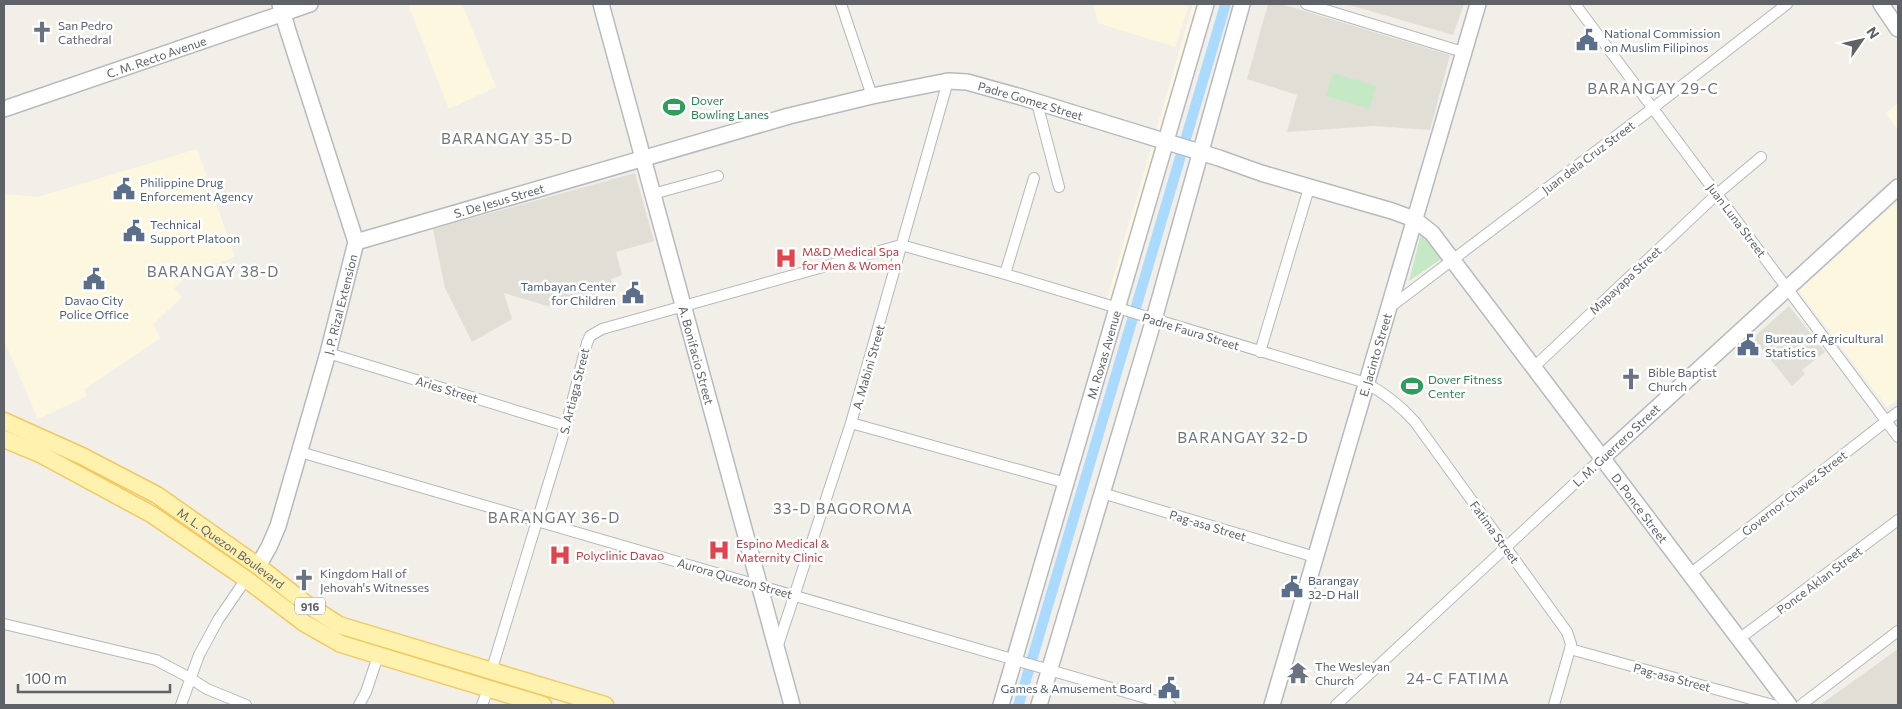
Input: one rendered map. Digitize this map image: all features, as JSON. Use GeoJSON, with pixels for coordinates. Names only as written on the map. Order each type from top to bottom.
{"type":"FeatureCollection","features":[{"type":"Feature","properties":{"kind":"main road","name":"M. L. Quezon Boulevard"},"geometry":{"type":"LineString","coordinates":[[4,421],[82,456],[157,495],[258,566],[305,603],[339,625],[605,705]]}},
{"type":"Feature","properties":{"kind":"main road","name":"M. L. Quezon Boulevard"},"geometry":{"type":"LineString","coordinates":[[4,440],[56,462],[151,514],[246,579],[304,623],[341,644],[543,705]]}},
{"type":"Feature","properties":{"kind":"street","name":"C. M. Recto Avenue"},"geometry":{"type":"LineString","coordinates":[[4,109],[281,8],[310,4]]}},
{"type":"Feature","properties":{"kind":"street","name":"A. Bonifacio Street"},"geometry":{"type":"LineString","coordinates":[[601,4],[792,705]]}},
{"type":"Feature","properties":{"kind":"street"},"geometry":{"type":"LineString","coordinates":[[842,4],[872,96]]}},
{"type":"Feature","properties":{"kind":"street","name":"M. Roxas Avenue"},"geometry":{"type":"LineString","coordinates":[[1039,705],[1102,493],[1147,317],[1184,148],[1206,4]]}},
{"type":"Feature","properties":{"kind":"street","name":"M. Roxas Avenue"},"geometry":{"type":"LineString","coordinates":[[1001,705],[1066,483],[1123,310],[1184,148],[1242,4]]}},
{"type":"Feature","properties":{"kind":"street"},"geometry":{"type":"LineString","coordinates":[[1306,4],[1463,52]]}},
{"type":"Feature","properties":{"kind":"street","name":"E. Jacinto Street"},"geometry":{"type":"LineString","coordinates":[[1272,705],[1478,4]]}},
{"type":"Feature","properties":{"kind":"street","name":"Juan Luna Street"},"geometry":{"type":"LineString","coordinates":[[1575,4],[1898,437]]}},
{"type":"Feature","properties":{"kind":"street","name":"Juan dela Cruz Street"},"geometry":{"type":"LineString","coordinates":[[1388,308],[1653,108],[1787,4]]}},
{"type":"Feature","properties":{"kind":"street"},"geometry":{"type":"LineString","coordinates":[[1881,4],[1898,29]]}},
{"type":"Feature","properties":{"kind":"street"},"geometry":{"type":"LineString","coordinates":[[1889,4],[1898,14]]}},
{"type":"Feature","properties":{"kind":"street","name":"J. P. Rizal Extension"},"geometry":{"type":"LineString","coordinates":[[258,566],[269,548],[278,526],[328,353],[356,242],[281,8]]}},
{"type":"Feature","properties":{"kind":"street","name":"Padre Gomez Street"},"geometry":{"type":"LineString","coordinates":[[642,159],[789,116],[872,96],[948,81],[967,82],[1309,188],[1414,218]]}},
{"type":"Feature","properties":{"kind":"street","name":"A. Mabini Street"},"geometry":{"type":"LineString","coordinates":[[777,649],[851,423],[948,81]]}},
{"type":"Feature","properties":{"kind":"street"},"geometry":{"type":"LineString","coordinates":[[1038,103],[1059,187]]}},
{"type":"Feature","properties":{"kind":"street","name":"Mapayapa Street"},"geometry":{"type":"LineString","coordinates":[[1534,367],[1717,194],[1761,157]]}},
{"type":"Feature","properties":{"kind":"street","name":"S. De Jesus Street"},"geometry":{"type":"LineString","coordinates":[[356,242],[642,159]]}},
{"type":"Feature","properties":{"kind":"street"},"geometry":{"type":"LineString","coordinates":[[652,194],[718,176]]}},
{"type":"Feature","properties":{"kind":"street"},"geometry":{"type":"LineString","coordinates":[[1005,274],[1034,178]]}},
{"type":"Feature","properties":{"kind":"street","name":"L. M. Guerrero Street"},"geometry":{"type":"LineString","coordinates":[[1336,705],[1898,187]]}},
{"type":"Feature","properties":{"kind":"street"},"geometry":{"type":"LineString","coordinates":[[1260,352],[1309,188]]}},
{"type":"Feature","properties":{"kind":"street","name":"D. Ponce Street"},"geometry":{"type":"LineString","coordinates":[[1414,218],[1432,233],[1789,705]]}},
{"type":"Feature","properties":{"kind":"street","name":"Padre Faura Street"},"geometry":{"type":"LineString","coordinates":[[902,245],[1005,274],[1366,383]]}},
{"type":"Feature","properties":{"kind":"street","name":"S. Artiaga Street"},"geometry":{"type":"LineString","coordinates":[[491,672],[566,426],[590,336],[602,329],[902,245]]}},
{"type":"Feature","properties":{"kind":"street","name":"Aries Street"},"geometry":{"type":"LineString","coordinates":[[328,353],[566,426]]}},
{"type":"Feature","properties":{"kind":"street","name":"Fatima Street"},"geometry":{"type":"LineString","coordinates":[[1366,383],[1384,393],[1401,406],[1415,422],[1567,632],[1571,644],[1570,650]]}},
{"type":"Feature","properties":{"kind":"street","name":"Governor Chavez Street"},"geometry":{"type":"LineString","coordinates":[[1690,574],[1898,412]]}},
{"type":"Feature","properties":{"kind":"street"},"geometry":{"type":"LineString","coordinates":[[851,423],[1066,483]]}},
{"type":"Feature","properties":{"kind":"street","name":"Aurora Quezon Street"},"geometry":{"type":"LineString","coordinates":[[300,452],[1170,705]]}},
{"type":"Feature","properties":{"kind":"street","name":"Pag-asa Street"},"geometry":{"type":"LineString","coordinates":[[1102,493],[1315,557]]}},
{"type":"Feature","properties":{"kind":"street","name":"Ponce Aklan Street"},"geometry":{"type":"LineString","coordinates":[[1740,639],[1898,520]]}},
{"type":"Feature","properties":{"kind":"street"},"geometry":{"type":"LineString","coordinates":[[181,705],[199,655],[218,620],[246,579]]}},
{"type":"Feature","properties":{"kind":"street"},"geometry":{"type":"LineString","coordinates":[[4,624],[156,660],[207,689],[246,705]]}},
{"type":"Feature","properties":{"kind":"street"},"geometry":{"type":"LineString","coordinates":[[1801,705],[1898,631]]}},
{"type":"Feature","properties":{"kind":"street"},"geometry":{"type":"LineString","coordinates":[[1554,705],[1570,650]]}},
{"type":"Feature","properties":{"kind":"street","name":"Pag-asa Street"},"geometry":{"type":"LineString","coordinates":[[1570,650],[1773,705]]}},
{"type":"Feature","properties":{"kind":"street"},"geometry":{"type":"LineString","coordinates":[[359,705],[366,692],[378,656]]}},
{"type":"Feature","properties":{"kind":"street"},"geometry":{"type":"LineString","coordinates":[[482,705],[488,689]]}},
{"type":"Feature","properties":{"kind":"shaded area"},"geometry":{"type":"Polygon","coordinates":[[[408,4],[462,4],[496,87],[449,109],[408,4]]]}},
{"type":"Feature","properties":{"kind":"shaded area"},"geometry":{"type":"Polygon","coordinates":[[[1093,4],[1189,4],[1175,47],[1098,23],[1093,4]]]}},
{"type":"Feature","properties":{"kind":"shaded area"},"geometry":{"type":"Polygon","coordinates":[[[1193,4],[1214,4],[1125,307],[1106,302],[1193,4]]]}},
{"type":"Feature","properties":{"kind":"shaded area"},"geometry":{"type":"Polygon","coordinates":[[[1268,4],[1281,4],[1450,55],[1430,130],[1374,126],[1287,132],[1297,95],[1247,79],[1268,4]]]}},
{"type":"Feature","properties":{"kind":"shaded area"},"geometry":{"type":"Polygon","coordinates":[[[1346,4],[1464,4],[1453,35],[1346,4]]]}},
{"type":"Feature","properties":{"kind":"shaded area"},"geometry":{"type":"Polygon","coordinates":[[[1898,103],[1898,130],[1886,113],[1898,103]]]}},
{"type":"Feature","properties":{"kind":"shaded area","name":"Davao City Police Office"},"geometry":{"type":"Polygon","coordinates":[[[197,149],[235,257],[195,270],[174,288],[182,297],[153,324],[160,338],[84,390],[87,396],[38,419],[4,340],[4,194],[38,197],[197,149]]]}},
{"type":"Feature","properties":{"kind":"shaded area"},"geometry":{"type":"Polygon","coordinates":[[[635,173],[654,241],[616,252],[622,275],[611,279],[614,289],[551,307],[504,293],[512,319],[472,342],[445,288],[433,229],[635,173]]]}},
{"type":"Feature","properties":{"kind":"shaded area"},"geometry":{"type":"Polygon","coordinates":[[[1898,201],[1898,399],[1887,407],[1799,291],[1898,201]]]}},
{"type":"Feature","properties":{"kind":"shaded area"},"geometry":{"type":"Polygon","coordinates":[[[1789,306],[1825,352],[1802,370],[1805,374],[1792,386],[1753,338],[1789,306]]]}},
{"type":"Feature","properties":{"kind":"shaded area"},"geometry":{"type":"Polygon","coordinates":[[[1898,649],[1898,705],[1820,705],[1898,649]]]}},
{"type":"Feature","properties":{"kind":"green space"},"geometry":{"type":"Polygon","coordinates":[[[1333,73],[1376,86],[1370,109],[1326,96],[1333,73]]]}},
{"type":"Feature","properties":{"kind":"green space"},"geometry":{"type":"Polygon","coordinates":[[[1421,234],[1441,259],[1409,281],[1421,234]]]}},
{"type":"Feature","properties":{"kind":"water"},"geometry":{"type":"Polygon","coordinates":[[[1220,4],[1231,4],[1024,705],[1013,705],[1220,4]]]}},
{"type":"Feature","properties":{"kind":"place","name":"San Pedro Cathedral"},"geometry":{"type":"Point","coordinates":[42,32]}},
{"type":"Feature","properties":{"kind":"place","name":"National Commission on Muslim Filipinos"},"geometry":{"type":"Point","coordinates":[1587,40]}},
{"type":"Feature","properties":{"kind":"place","name":"Dover Bowling Lanes"},"geometry":{"type":"Point","coordinates":[674,107]}},
{"type":"Feature","properties":{"kind":"place","name":"Philippine Drug Enforcement Agency"},"geometry":{"type":"Point","coordinates":[124,189]}},
{"type":"Feature","properties":{"kind":"place","name":"Technical Support Platoon"},"geometry":{"type":"Point","coordinates":[134,231]}},
{"type":"Feature","properties":{"kind":"place","name":"M&D Medical Spa for Men & Women"},"geometry":{"type":"Point","coordinates":[786,258]}},
{"type":"Feature","properties":{"kind":"place","name":"Davao City Police Office"},"geometry":{"type":"Point","coordinates":[94,279]}},
{"type":"Feature","properties":{"kind":"place","name":"Tambayan Center for Children"},"geometry":{"type":"Point","coordinates":[633,293]}},
{"type":"Feature","properties":{"kind":"place","name":"Bureau of Agricultural Statistics"},"geometry":{"type":"Point","coordinates":[1748,345]}},
{"type":"Feature","properties":{"kind":"place","name":"Bible Baptist Church"},"geometry":{"type":"Point","coordinates":[1631,379]}},
{"type":"Feature","properties":{"kind":"place","name":"Dover Fitness Center"},"geometry":{"type":"Point","coordinates":[1412,386]}},
{"type":"Feature","properties":{"kind":"place","name":"Espino Medical & Maternity Clinic"},"geometry":{"type":"Point","coordinates":[719,550]}},
{"type":"Feature","properties":{"kind":"place","name":"Polyclinic Davao"},"geometry":{"type":"Point","coordinates":[560,555]}},
{"type":"Feature","properties":{"kind":"place","name":"Kingdom Hall of Jehovah's Witnesses"},"geometry":{"type":"Point","coordinates":[304,580]}},
{"type":"Feature","properties":{"kind":"place","name":"Barangay 32-D Hall"},"geometry":{"type":"Point","coordinates":[1292,587]}},
{"type":"Feature","properties":{"kind":"place","name":"The Wesleyan Church"},"geometry":{"type":"Point","coordinates":[1298,673]}},
{"type":"Feature","properties":{"kind":"place","name":"Games & Amusement Board"},"geometry":{"type":"Point","coordinates":[1169,688]}},
{"type":"Feature","properties":{"kind":"district","name":"BARANGAY 29-C"},"geometry":{"type":"Point","coordinates":[1653,88]}},
{"type":"Feature","properties":{"kind":"district","name":"BARANGAY 35-D"},"geometry":{"type":"Point","coordinates":[507,138]}},
{"type":"Feature","properties":{"kind":"district","name":"BARANGAY 38-D"},"geometry":{"type":"Point","coordinates":[213,271]}},
{"type":"Feature","properties":{"kind":"district","name":"BARANGAY 32-D"},"geometry":{"type":"Point","coordinates":[1243,437]}},
{"type":"Feature","properties":{"kind":"district","name":"33-D BAGOROMA"},"geometry":{"type":"Point","coordinates":[843,508]}},
{"type":"Feature","properties":{"kind":"district","name":"BARANGAY 36-D"},"geometry":{"type":"Point","coordinates":[554,517]}},
{"type":"Feature","properties":{"kind":"district","name":"24-C FATIMA"},"geometry":{"type":"Point","coordinates":[1458,678]}}]}
